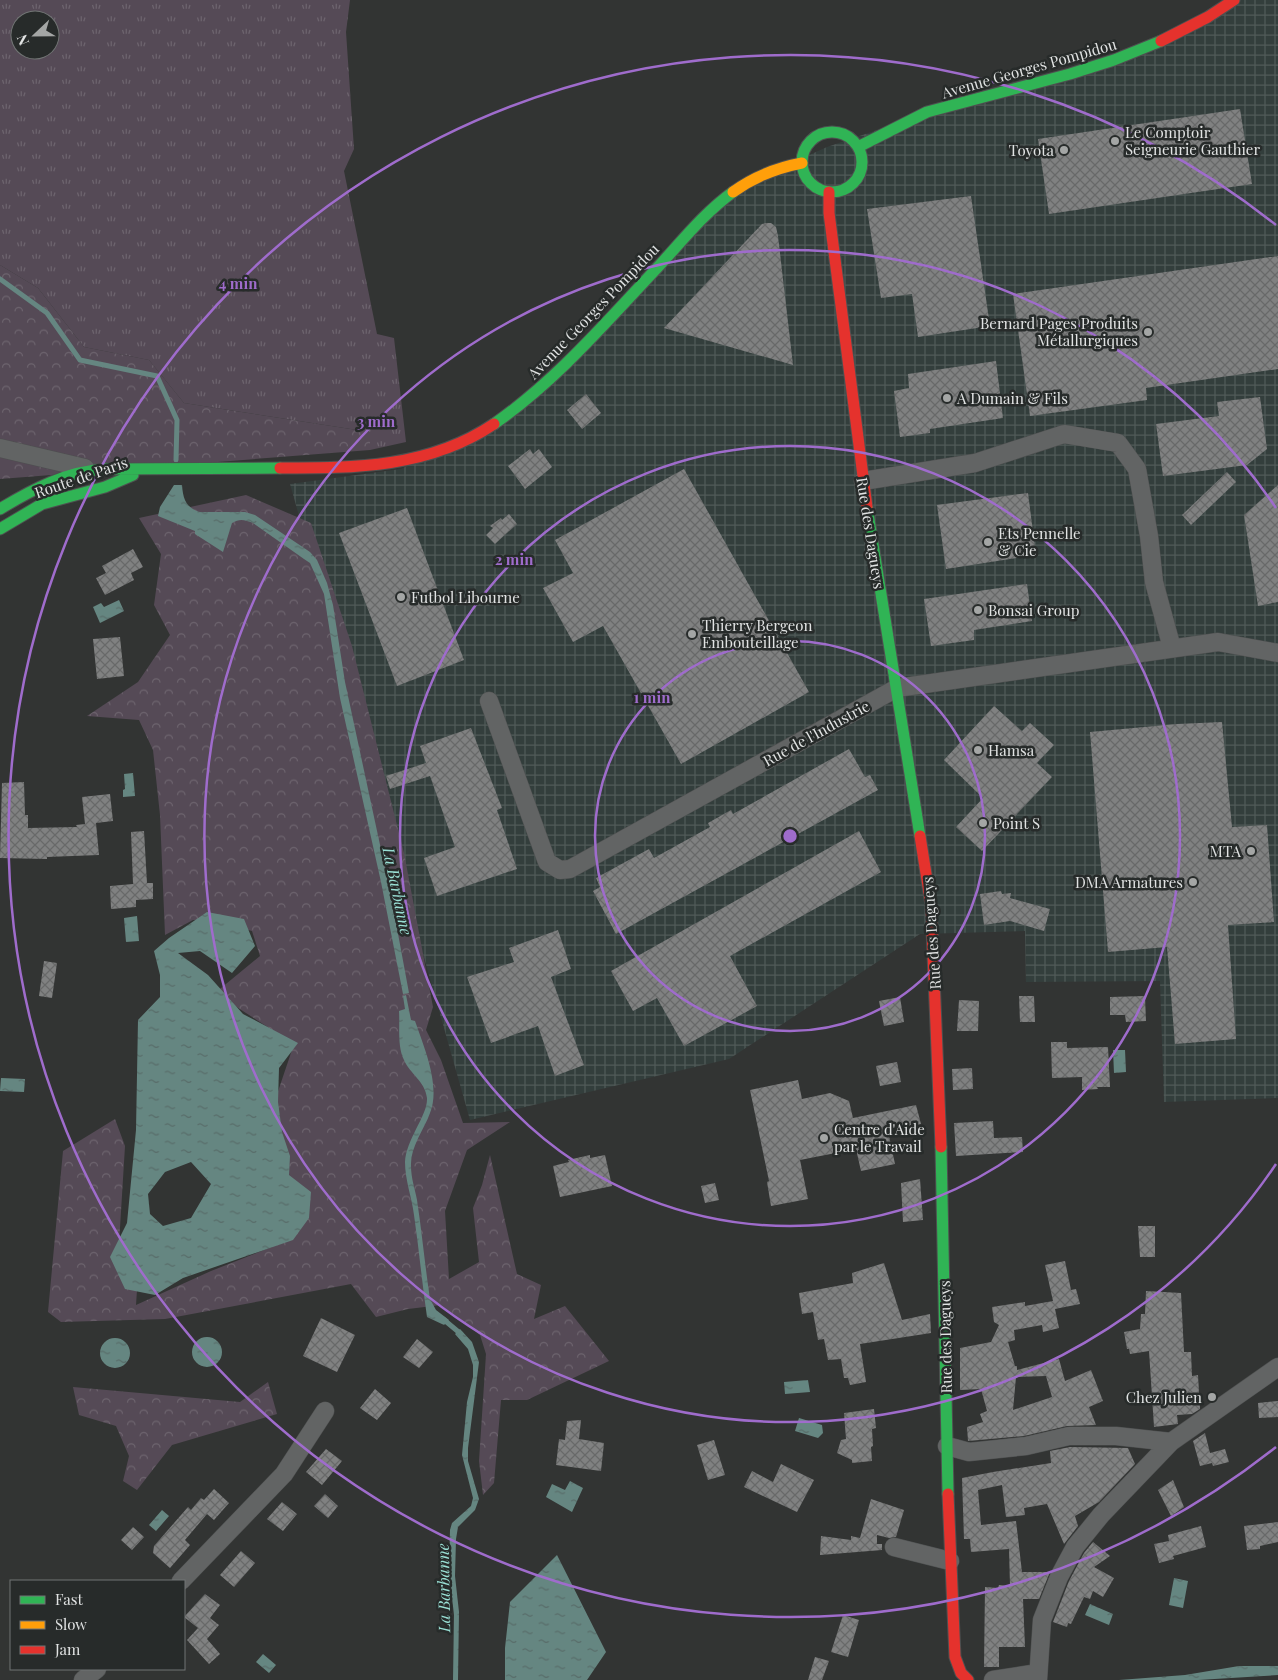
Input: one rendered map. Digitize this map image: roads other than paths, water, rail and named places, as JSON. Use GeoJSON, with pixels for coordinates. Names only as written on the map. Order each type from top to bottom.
{"type":"FeatureCollection","features":[{"type":"Feature","properties":{"kind":"main road","name":"Avenue Georges Pompidou"},"geometry":{"type":"LineString","coordinates":[[858,147],[927,112],[1070,74],[1114,60],[1159,42],[1208,17],[1234,0]]}},
{"type":"Feature","properties":{"kind":"main road"},"geometry":{"type":"LineString","coordinates":[[834,132],[843,134],[852,139],[858,147],[862,156],[860,174],[848,188],[829,192],[814,186],[808,179],[802,163],[803,153],[815,137],[824,133],[834,132]]}},
{"type":"Feature","properties":{"kind":"main road","name":"Avenue Georges Pompidou"},"geometry":{"type":"LineString","coordinates":[[163,469],[309,468],[371,465],[417,459],[457,446],[494,426],[559,372],[684,238],[743,185],[776,168],[802,163]]}},
{"type":"Feature","properties":{"kind":"main road","name":"Rue des Dagueys"},"geometry":{"type":"LineString","coordinates":[[829,192],[829,213],[870,532],[932,905],[942,1187],[950,1560],[955,1657],[961,1673],[968,1680]]}},
{"type":"Feature","properties":{"kind":"main road","name":"Route de Paris"},"geometry":{"type":"LineString","coordinates":[[0,509],[36,488],[78,472],[106,468],[163,469]]}},
{"type":"Feature","properties":{"kind":"main road","name":"Route de Paris"},"geometry":{"type":"LineString","coordinates":[[0,529],[42,504],[105,486],[146,470]]}},
{"type":"Feature","properties":{"kind":"street"},"geometry":{"type":"LineString","coordinates":[[863,481],[975,463],[1064,434],[1118,444],[1137,469],[1149,536],[1154,582],[1172,648]]}},
{"type":"Feature","properties":{"kind":"street"},"geometry":{"type":"LineString","coordinates":[[0,448],[93,470]]}},
{"type":"Feature","properties":{"kind":"street","name":"Rue de l'Industrie"},"geometry":{"type":"LineString","coordinates":[[489,701],[547,862],[560,870],[570,869],[896,688],[1218,642],[1278,652]]}},
{"type":"Feature","properties":{"kind":"street"},"geometry":{"type":"LineString","coordinates":[[993,1680],[1038,1677],[1042,1620],[1059,1577],[1075,1547],[1100,1515],[1170,1442],[1278,1367]]}},
{"type":"Feature","properties":{"kind":"street"},"geometry":{"type":"LineString","coordinates":[[182,1580],[284,1474],[325,1412]]}},
{"type":"Feature","properties":{"kind":"street"},"geometry":{"type":"LineString","coordinates":[[947,1446],[968,1452],[1026,1446],[1069,1436],[1116,1436],[1170,1442]]}},
{"type":"Feature","properties":{"kind":"street"},"geometry":{"type":"LineString","coordinates":[[894,1548],[950,1560]]}},
{"type":"Feature","properties":{"kind":"street"},"geometry":{"type":"LineString","coordinates":[[83,1680],[96,1670]]}},
{"type":"Feature","properties":{"kind":"water"},"geometry":{"type":"Polygon","coordinates":[[[174,485],[182,485],[183,495],[191,508],[200,512],[245,512],[255,515],[310,552],[317,560],[327,583],[333,605],[345,682],[391,896],[409,993],[403,994],[381,882],[340,698],[324,594],[310,563],[253,523],[247,521],[240,520],[232,523],[223,552],[195,534],[195,531],[158,516],[160,507],[174,485]]]}},
{"type":"Feature","properties":{"kind":"water"},"geometry":{"type":"Polygon","coordinates":[[[119,600],[124,611],[100,623],[93,607],[101,603],[104,607],[119,600]]]}},
{"type":"Feature","properties":{"kind":"water"},"geometry":{"type":"Polygon","coordinates":[[[133,773],[135,796],[123,797],[123,790],[125,789],[124,774],[133,773]]]}},
{"type":"Feature","properties":{"kind":"water"},"geometry":{"type":"Polygon","coordinates":[[[207,912],[244,919],[255,946],[232,973],[200,951],[178,953],[208,975],[243,1014],[298,1043],[279,1068],[278,1102],[282,1132],[290,1156],[289,1175],[311,1192],[309,1218],[293,1240],[183,1278],[155,1295],[125,1289],[110,1257],[127,1223],[136,1130],[138,1020],[160,997],[160,975],[154,951],[169,938],[207,912]],[[191,1162],[165,1172],[148,1194],[150,1214],[163,1226],[191,1218],[211,1184],[191,1162]]]}},
{"type":"Feature","properties":{"kind":"water"},"geometry":{"type":"Polygon","coordinates":[[[137,916],[139,941],[126,942],[124,918],[137,916]]]}},
{"type":"Feature","properties":{"kind":"water"},"geometry":{"type":"Polygon","coordinates":[[[406,995],[411,1020],[415,1021],[427,1054],[434,1091],[430,1113],[413,1152],[411,1170],[417,1200],[430,1299],[436,1310],[449,1320],[444,1325],[427,1317],[414,1215],[405,1169],[406,1153],[424,1112],[427,1098],[426,1092],[407,1065],[400,1049],[399,1011],[405,1009],[403,996],[406,995]]]}},
{"type":"Feature","properties":{"kind":"water"},"geometry":{"type":"Polygon","coordinates":[[[1113,1050],[1125,1050],[1126,1072],[1114,1073],[1113,1050]]]}},
{"type":"Feature","properties":{"kind":"water"},"geometry":{"type":"Polygon","coordinates":[[[1,1078],[25,1079],[24,1092],[0,1091],[1,1078]]]}},
{"type":"Feature","properties":{"kind":"water"},"geometry":{"type":"Polygon","coordinates":[[[460,1329],[472,1342],[479,1362],[468,1461],[479,1499],[475,1510],[458,1527],[456,1539],[455,1576],[459,1612],[458,1680],[453,1680],[454,1615],[449,1571],[450,1530],[452,1523],[471,1506],[473,1498],[462,1455],[473,1365],[468,1349],[455,1334],[460,1329]]]}},
{"type":"Feature","properties":{"kind":"water"},"geometry":{"type":"Polygon","coordinates":[[[207,1337],[213,1338],[221,1346],[221,1358],[213,1366],[207,1367],[201,1366],[193,1358],[192,1352],[193,1346],[201,1338],[207,1337]]]}},
{"type":"Feature","properties":{"kind":"water"},"geometry":{"type":"Polygon","coordinates":[[[115,1338],[121,1339],[129,1347],[129,1359],[121,1367],[115,1368],[109,1367],[101,1359],[100,1353],[101,1347],[109,1339],[115,1338]]]}},
{"type":"Feature","properties":{"kind":"water"},"geometry":{"type":"Polygon","coordinates":[[[808,1380],[810,1392],[785,1394],[784,1382],[808,1380]]]}},
{"type":"Feature","properties":{"kind":"water"},"geometry":{"type":"Polygon","coordinates":[[[799,1418],[822,1425],[823,1433],[818,1438],[795,1431],[799,1418]]]}},
{"type":"Feature","properties":{"kind":"water"},"geometry":{"type":"Polygon","coordinates":[[[570,1481],[583,1488],[572,1512],[546,1497],[552,1484],[565,1490],[570,1481]]]}},
{"type":"Feature","properties":{"kind":"water"},"geometry":{"type":"Polygon","coordinates":[[[162,1510],[169,1516],[156,1531],[149,1525],[162,1510]]]}},
{"type":"Feature","properties":{"kind":"water"},"geometry":{"type":"Polygon","coordinates":[[[557,1555],[606,1652],[587,1680],[505,1680],[505,1648],[510,1602],[557,1555]]]}},
{"type":"Feature","properties":{"kind":"water"},"geometry":{"type":"Polygon","coordinates":[[[1174,1578],[1188,1581],[1183,1608],[1169,1605],[1174,1578]]]}},
{"type":"Feature","properties":{"kind":"water"},"geometry":{"type":"Polygon","coordinates":[[[1090,1604],[1113,1614],[1109,1625],[1085,1615],[1090,1604]]]}},
{"type":"Feature","properties":{"kind":"water"},"geometry":{"type":"Polygon","coordinates":[[[263,1654],[276,1665],[269,1673],[256,1662],[263,1654]]]}},
{"type":"Feature","properties":{"kind":"water"},"geometry":{"type":"Polygon","coordinates":[[[1239,1666],[1278,1666],[1278,1675],[1198,1680],[1119,1680],[1185,1675],[1239,1666]]]}},
{"type":"Feature","properties":{"kind":"waterway","name":"La Barbanne"},"geometry":{"type":"LineString","coordinates":[[0,279],[47,313],[80,360],[157,376],[177,420],[176,460]]}},
{"type":"Feature","properties":{"kind":"waterway","name":"La Barbanne"},"geometry":{"type":"LineString","coordinates":[[443,1319],[461,1334]]}},
{"type":"Feature","properties":{"kind":"place","name":"Le Comptoir Seigneurie Gauthier"},"geometry":{"type":"Point","coordinates":[1115,141]}},
{"type":"Feature","properties":{"kind":"place","name":"Toyota"},"geometry":{"type":"Point","coordinates":[1064,150]}},
{"type":"Feature","properties":{"kind":"place","name":"Bernard Pages Produits Métallurgiques"},"geometry":{"type":"Point","coordinates":[1148,332]}},
{"type":"Feature","properties":{"kind":"place","name":"A Dumain & Fils"},"geometry":{"type":"Point","coordinates":[947,398]}},
{"type":"Feature","properties":{"kind":"place","name":"Ets Pennelle & Cie"},"geometry":{"type":"Point","coordinates":[988,542]}},
{"type":"Feature","properties":{"kind":"place","name":"Futbol Libourne"},"geometry":{"type":"Point","coordinates":[401,597]}},
{"type":"Feature","properties":{"kind":"place","name":"Bonsai Group"},"geometry":{"type":"Point","coordinates":[978,610]}},
{"type":"Feature","properties":{"kind":"place","name":"Thierry Bergeon Embouteillage"},"geometry":{"type":"Point","coordinates":[692,634]}},
{"type":"Feature","properties":{"kind":"place","name":"Hamsa"},"geometry":{"type":"Point","coordinates":[978,750]}},
{"type":"Feature","properties":{"kind":"place","name":"Point S"},"geometry":{"type":"Point","coordinates":[983,823]}},
{"type":"Feature","properties":{"kind":"place","name":"MTA"},"geometry":{"type":"Point","coordinates":[1251,851]}},
{"type":"Feature","properties":{"kind":"place","name":"DMA Armatures"},"geometry":{"type":"Point","coordinates":[1193,882]}},
{"type":"Feature","properties":{"kind":"place","name":"Centre d'Aide par le Travail"},"geometry":{"type":"Point","coordinates":[824,1138]}},
{"type":"Feature","properties":{"kind":"place","name":"Chez Julien"},"geometry":{"type":"Point","coordinates":[1212,1397]}}]}
